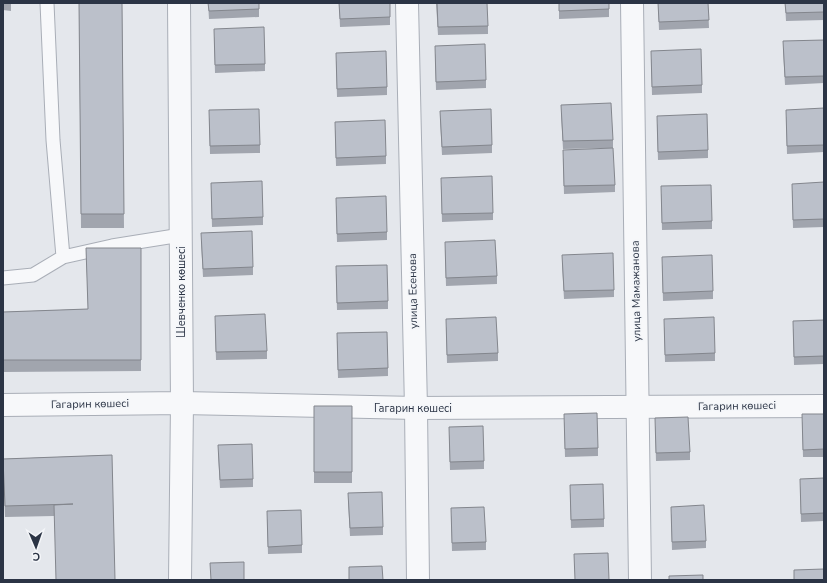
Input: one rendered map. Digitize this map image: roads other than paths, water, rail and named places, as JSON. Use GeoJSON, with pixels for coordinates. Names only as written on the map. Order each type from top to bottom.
{"type":"FeatureCollection","features":[{"type":"Feature","properties":{"kind":"street","name":"Шевченко көшесі"},"geometry":{"type":"LineString","coordinates":[[179,3],[182,404],[180,580]]}},
{"type":"Feature","properties":{"kind":"street","name":"улица Есенова"},"geometry":{"type":"LineString","coordinates":[[407,3],[416,408],[418,580]]}},
{"type":"Feature","properties":{"kind":"street","name":"улица Мамажанова"},"geometry":{"type":"LineString","coordinates":[[632,3],[640,580]]}},
{"type":"Feature","properties":{"kind":"street","name":"Гагарин көшесі"},"geometry":{"type":"LineString","coordinates":[[3,405],[182,404],[416,408],[824,406]]}},
{"type":"Feature","properties":{"kind":"lane"},"geometry":{"type":"LineString","coordinates":[[47,3],[54,140],[63,257]]}},
{"type":"Feature","properties":{"kind":"lane"},"geometry":{"type":"LineString","coordinates":[[3,278],[33,275],[63,257],[112,246],[181,235]]}}]}
